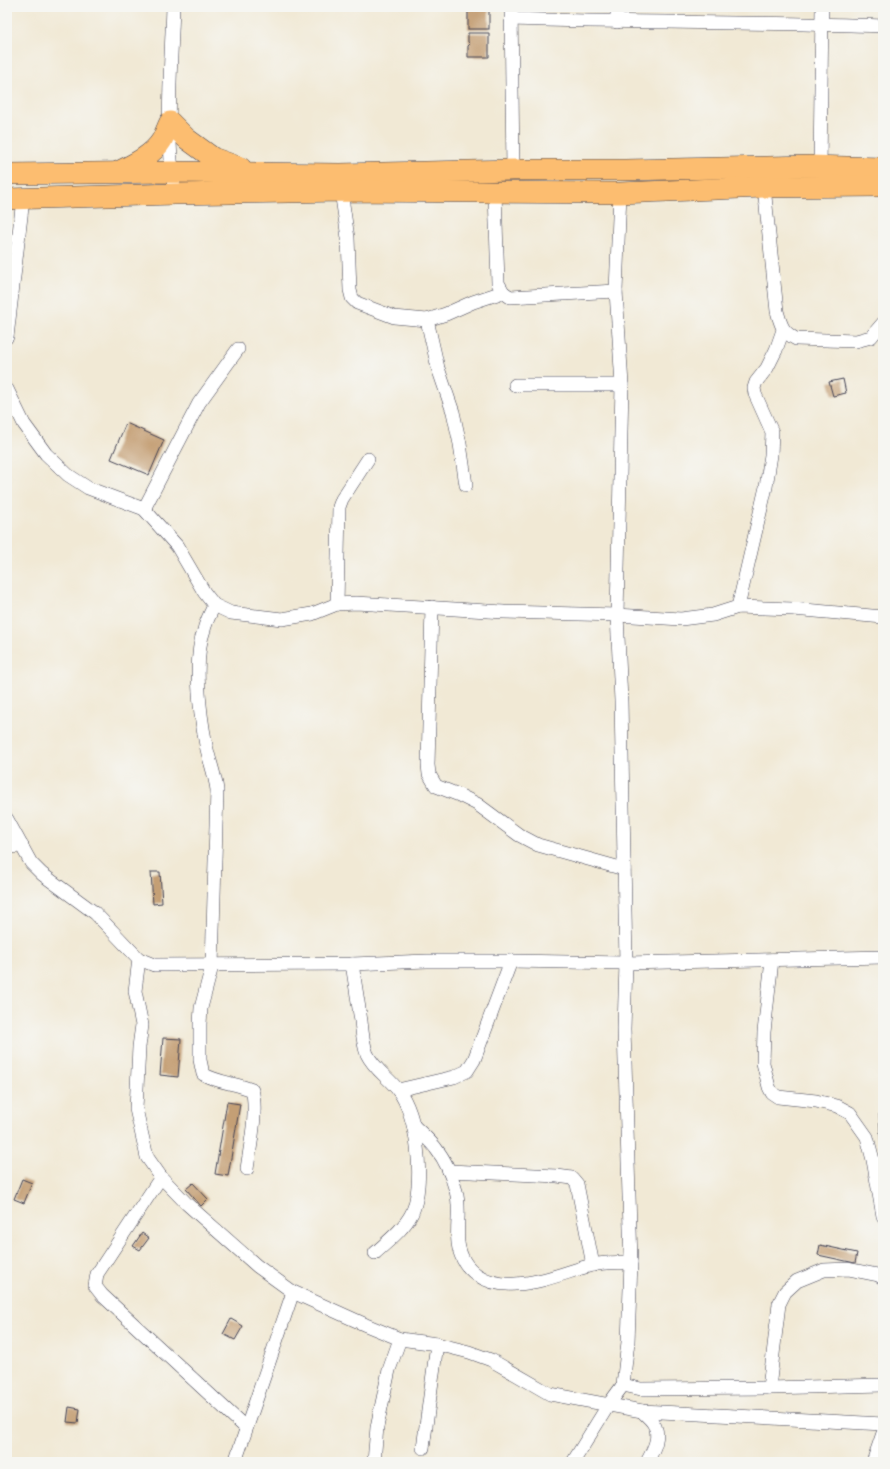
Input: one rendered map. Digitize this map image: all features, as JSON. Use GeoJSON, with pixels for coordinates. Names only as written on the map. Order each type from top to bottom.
{"type":"FeatureCollection","features":[{"type":"Feature","properties":{"kind":"main road"},"geometry":{"type":"LineString","coordinates":[[117,173],[137,163],[152,150],[162,140],[170,122],[187,139],[213,158],[255,173]]}},
{"type":"Feature","properties":{"kind":"main road"},"geometry":{"type":"LineString","coordinates":[[7,174],[171,172],[340,174],[810,166],[820,177],[883,186]]}},
{"type":"Feature","properties":{"kind":"main road"},"geometry":{"type":"LineString","coordinates":[[15,199],[341,191],[620,193],[764,187],[883,168]]}},
{"type":"Feature","properties":{"kind":"street"},"geometry":{"type":"LineString","coordinates":[[173,7],[170,122],[171,172],[175,194]]}},
{"type":"Feature","properties":{"kind":"street"},"geometry":{"type":"LineString","coordinates":[[617,7],[617,22]]}},
{"type":"Feature","properties":{"kind":"street"},"geometry":{"type":"LineString","coordinates":[[820,177],[822,7]]}},
{"type":"Feature","properties":{"kind":"street"},"geometry":{"type":"LineString","coordinates":[[513,170],[511,13],[617,22],[883,26]]}},
{"type":"Feature","properties":{"kind":"street"},"geometry":{"type":"LineString","coordinates":[[764,187],[776,311],[783,330],[796,339],[856,341],[871,337],[883,323]]}},
{"type":"Feature","properties":{"kind":"street"},"geometry":{"type":"LineString","coordinates":[[341,191],[348,238],[350,290],[352,298],[357,303],[394,317],[427,320],[503,292]]}},
{"type":"Feature","properties":{"kind":"street"},"geometry":{"type":"LineString","coordinates":[[495,192],[498,283],[503,292],[510,297],[616,291]]}},
{"type":"Feature","properties":{"kind":"street"},"geometry":{"type":"LineString","coordinates":[[573,1462],[608,1404],[622,1386],[628,1342],[631,1262],[624,1029],[626,964],[621,701],[617,615],[622,385],[616,291],[620,193]]}},
{"type":"Feature","properties":{"kind":"street"},"geometry":{"type":"LineString","coordinates":[[7,337],[15,199]]}},
{"type":"Feature","properties":{"kind":"street"},"geometry":{"type":"LineString","coordinates":[[427,320],[438,368],[453,412],[462,452],[466,485]]}},
{"type":"Feature","properties":{"kind":"street"},"geometry":{"type":"LineString","coordinates":[[738,607],[772,455],[772,432],[755,394],[754,388],[756,382],[767,368],[776,350],[783,330]]}},
{"type":"Feature","properties":{"kind":"street"},"geometry":{"type":"LineString","coordinates":[[144,510],[199,403],[238,349]]}},
{"type":"Feature","properties":{"kind":"street"},"geometry":{"type":"LineString","coordinates":[[515,385],[622,385]]}},
{"type":"Feature","properties":{"kind":"street"},"geometry":{"type":"LineString","coordinates":[[7,389],[24,424],[46,454],[68,475],[88,488],[144,510],[177,546],[204,592],[214,605],[231,613],[282,619],[312,614],[337,604],[356,602],[504,612],[681,618],[713,615],[738,607],[793,609],[883,617]]}},
{"type":"Feature","properties":{"kind":"street"},"geometry":{"type":"LineString","coordinates":[[337,604],[338,519],[340,507],[342,500],[368,459]]}},
{"type":"Feature","properties":{"kind":"street"},"geometry":{"type":"LineString","coordinates":[[214,605],[203,631],[198,660],[202,718],[217,790],[212,966],[201,1008],[200,1060],[203,1074],[211,1078],[252,1090],[254,1097],[253,1116],[247,1169]]}},
{"type":"Feature","properties":{"kind":"street"},"geometry":{"type":"LineString","coordinates":[[432,608],[428,764],[429,774],[436,786],[477,804],[519,835],[538,845],[624,869]]}},
{"type":"Feature","properties":{"kind":"street"},"geometry":{"type":"LineString","coordinates":[[7,819],[31,863],[42,874],[95,913],[139,959],[154,965],[212,966],[352,964],[427,961],[511,961],[626,964],[883,956]]}},
{"type":"Feature","properties":{"kind":"street"},"geometry":{"type":"LineString","coordinates":[[7,847],[22,846]]}},
{"type":"Feature","properties":{"kind":"street"},"geometry":{"type":"LineString","coordinates":[[139,959],[135,991],[142,1025],[139,1047],[136,1109],[148,1157],[161,1177],[187,1204],[257,1266],[293,1292],[400,1339],[437,1344],[469,1352],[491,1360],[550,1394],[642,1411],[883,1424]]}},
{"type":"Feature","properties":{"kind":"street"},"geometry":{"type":"LineString","coordinates":[[772,960],[764,1032],[763,1063],[769,1088],[772,1094],[778,1097],[816,1100],[837,1106],[850,1113],[867,1137],[873,1160],[883,1216]]}},
{"type":"Feature","properties":{"kind":"street"},"geometry":{"type":"LineString","coordinates":[[398,1090],[454,1077],[467,1071],[474,1060],[511,961]]}},
{"type":"Feature","properties":{"kind":"street"},"geometry":{"type":"LineString","coordinates":[[352,964],[366,1053],[374,1066],[398,1090],[407,1107],[414,1126],[418,1154],[418,1190],[412,1213],[400,1229],[375,1253]]}},
{"type":"Feature","properties":{"kind":"street"},"geometry":{"type":"LineString","coordinates":[[414,1126],[438,1150],[449,1171],[456,1192],[459,1209],[458,1243],[465,1265],[476,1275],[495,1283],[515,1284],[550,1279],[593,1265],[631,1262]]}},
{"type":"Feature","properties":{"kind":"street"},"geometry":{"type":"LineString","coordinates":[[449,1171],[572,1178],[577,1184],[593,1265]]}},
{"type":"Feature","properties":{"kind":"street"},"geometry":{"type":"LineString","coordinates":[[161,1177],[96,1274],[95,1286],[102,1295],[246,1428]]}},
{"type":"Feature","properties":{"kind":"street"},"geometry":{"type":"LineString","coordinates":[[769,1388],[779,1304],[785,1292],[797,1281],[824,1270],[848,1269],[878,1275],[883,1278]]}},
{"type":"Feature","properties":{"kind":"street"},"geometry":{"type":"LineString","coordinates":[[234,1462],[293,1292]]}},
{"type":"Feature","properties":{"kind":"street"},"geometry":{"type":"LineString","coordinates":[[374,1462],[377,1427],[389,1370],[400,1339]]}},
{"type":"Feature","properties":{"kind":"street"},"geometry":{"type":"LineString","coordinates":[[423,1448],[437,1344]]}},
{"type":"Feature","properties":{"kind":"street"},"geometry":{"type":"LineString","coordinates":[[622,1386],[641,1389],[769,1388],[881,1382]]}},
{"type":"Feature","properties":{"kind":"street"},"geometry":{"type":"LineString","coordinates":[[642,1411],[654,1423],[657,1434],[653,1450],[647,1462]]}},
{"type":"Feature","properties":{"kind":"street"},"geometry":{"type":"LineString","coordinates":[[873,1462],[883,1433]]}},
{"type":"Feature","properties":{"kind":"building"},"geometry":{"type":"Polygon","coordinates":[[[468,7],[489,7],[489,29],[468,29],[468,7]]]}},
{"type":"Feature","properties":{"kind":"building"},"geometry":{"type":"Polygon","coordinates":[[[468,33],[489,33],[489,57],[468,57],[468,46],[470,44],[468,42],[468,33]]]}},
{"type":"Feature","properties":{"kind":"building"},"geometry":{"type":"Polygon","coordinates":[[[843,379],[846,393],[833,396],[829,382],[843,379]]]}},
{"type":"Feature","properties":{"kind":"building"},"geometry":{"type":"Polygon","coordinates":[[[126,423],[164,440],[149,475],[111,459],[126,423]]]}},
{"type":"Feature","properties":{"kind":"building"},"geometry":{"type":"Polygon","coordinates":[[[151,872],[160,872],[162,903],[153,904],[151,872]]]}},
{"type":"Feature","properties":{"kind":"building"},"geometry":{"type":"Polygon","coordinates":[[[163,1038],[181,1039],[178,1077],[160,1075],[163,1038]]]}},
{"type":"Feature","properties":{"kind":"building"},"geometry":{"type":"Polygon","coordinates":[[[227,1102],[240,1104],[228,1176],[215,1174],[227,1102]]]}},
{"type":"Feature","properties":{"kind":"building"},"geometry":{"type":"Polygon","coordinates":[[[883,1113],[883,1151],[881,1151],[879,1114],[883,1113]]]}},
{"type":"Feature","properties":{"kind":"building"},"geometry":{"type":"Polygon","coordinates":[[[22,1179],[32,1183],[24,1203],[14,1199],[22,1179]]]}},
{"type":"Feature","properties":{"kind":"building"},"geometry":{"type":"Polygon","coordinates":[[[193,1183],[208,1199],[201,1206],[186,1189],[193,1183]]]}},
{"type":"Feature","properties":{"kind":"building"},"geometry":{"type":"Polygon","coordinates":[[[142,1233],[149,1238],[140,1250],[133,1246],[142,1233]]]}},
{"type":"Feature","properties":{"kind":"building"},"geometry":{"type":"Polygon","coordinates":[[[820,1245],[857,1253],[855,1263],[818,1255],[820,1245]]]}},
{"type":"Feature","properties":{"kind":"building"},"geometry":{"type":"Polygon","coordinates":[[[231,1319],[243,1326],[235,1340],[223,1334],[231,1319]]]}},
{"type":"Feature","properties":{"kind":"building"},"geometry":{"type":"Polygon","coordinates":[[[69,1407],[80,1409],[78,1423],[67,1422],[69,1407]]]}}]}
